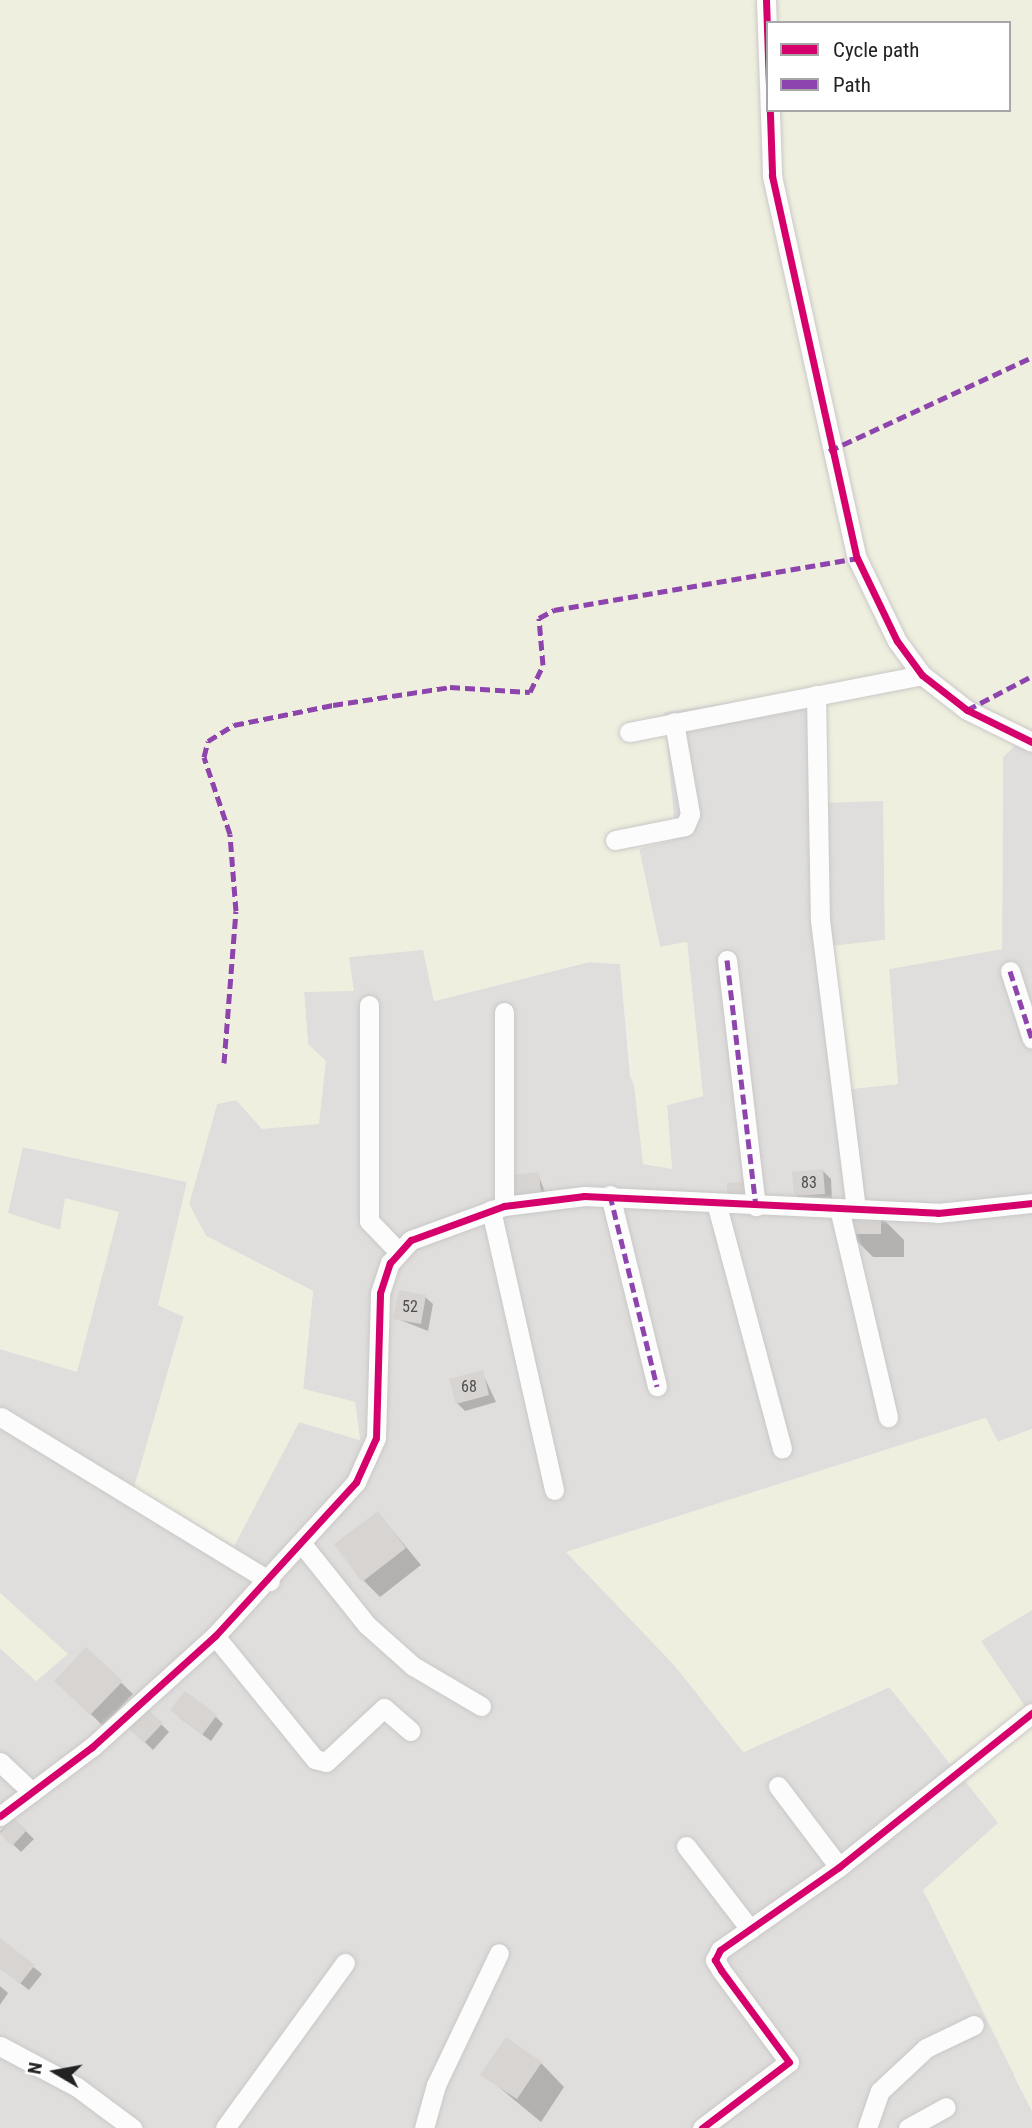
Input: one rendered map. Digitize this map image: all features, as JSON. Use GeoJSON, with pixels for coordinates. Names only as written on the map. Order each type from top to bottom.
{"type":"FeatureCollection","features":[{"type":"Feature","properties":{"kind":"street"},"geometry":{"type":"LineString","coordinates":[[766,0],[767,21]]}},
{"type":"Feature","properties":{"kind":"street"},"geometry":{"type":"LineString","coordinates":[[770,112],[772,176],[823,425],[856,558],[897,641],[922,675],[968,710],[1032,743]]}},
{"type":"Feature","properties":{"kind":"street"},"geometry":{"type":"LineString","coordinates":[[629,732],[922,675]]}},
{"type":"Feature","properties":{"kind":"street"},"geometry":{"type":"LineString","coordinates":[[816,695],[818,896],[847,1208],[888,1417]]}},
{"type":"Feature","properties":{"kind":"street"},"geometry":{"type":"LineString","coordinates":[[615,840],[685,826],[690,814],[674,722]]}},
{"type":"Feature","properties":{"kind":"street"},"geometry":{"type":"LineString","coordinates":[[727,960],[756,1206]]}},
{"type":"Feature","properties":{"kind":"street"},"geometry":{"type":"LineString","coordinates":[[1010,971],[1032,1039]]}},
{"type":"Feature","properties":{"kind":"street"},"geometry":{"type":"LineString","coordinates":[[369,1005],[369,1221],[398,1251]]}},
{"type":"Feature","properties":{"kind":"street"},"geometry":{"type":"LineString","coordinates":[[504,1012],[498,1208],[554,1490]]}},
{"type":"Feature","properties":{"kind":"street"},"geometry":{"type":"LineString","coordinates":[[0,1816],[32,1792],[215,1636],[270,1581],[356,1482],[376,1438],[380,1293],[398,1251],[498,1208],[610,1195],[717,1206],[981,1212],[1032,1203]]}},
{"type":"Feature","properties":{"kind":"street"},"geometry":{"type":"LineString","coordinates":[[610,1195],[657,1386]]}},
{"type":"Feature","properties":{"kind":"street"},"geometry":{"type":"LineString","coordinates":[[717,1206],[782,1448]]}},
{"type":"Feature","properties":{"kind":"street"},"geometry":{"type":"LineString","coordinates":[[1,1417],[270,1581]]}},
{"type":"Feature","properties":{"kind":"street"},"geometry":{"type":"LineString","coordinates":[[302,1545],[367,1625],[413,1666],[481,1706]]}},
{"type":"Feature","properties":{"kind":"street"},"geometry":{"type":"LineString","coordinates":[[215,1636],[315,1759],[326,1762],[384,1708],[410,1731]]}},
{"type":"Feature","properties":{"kind":"street"},"geometry":{"type":"LineString","coordinates":[[702,2128],[789,2062],[715,1960],[750,1929],[839,1867],[1032,1713]]}},
{"type":"Feature","properties":{"kind":"street"},"geometry":{"type":"LineString","coordinates":[[0,1762],[32,1792]]}},
{"type":"Feature","properties":{"kind":"street"},"geometry":{"type":"LineString","coordinates":[[778,1786],[839,1867]]}},
{"type":"Feature","properties":{"kind":"street"},"geometry":{"type":"LineString","coordinates":[[686,1846],[750,1929]]}},
{"type":"Feature","properties":{"kind":"street"},"geometry":{"type":"LineString","coordinates":[[424,2128],[436,2085],[499,1953]]}},
{"type":"Feature","properties":{"kind":"street"},"geometry":{"type":"LineString","coordinates":[[225,2128],[345,1963]]}},
{"type":"Feature","properties":{"kind":"street"},"geometry":{"type":"LineString","coordinates":[[867,2128],[880,2091],[926,2048],[974,2025]]}},
{"type":"Feature","properties":{"kind":"street"},"geometry":{"type":"LineString","coordinates":[[0,2046],[77,2087],[132,2128]]}},
{"type":"Feature","properties":{"kind":"street"},"geometry":{"type":"LineString","coordinates":[[908,2128],[946,2107]]}},
{"type":"Feature","properties":{"kind":"shaded area"},"geometry":{"type":"Polygon","coordinates":[[[825,688],[884,800],[885,940],[830,947],[851,1089],[898,1084],[889,969],[1002,949],[1003,757],[1032,728],[1032,1429],[997,1442],[985,1418],[567,1552],[675,1666],[744,1752],[890,1687],[950,1764],[980,1641],[1032,1610],[1032,1722],[998,1823],[1014,2076],[1032,2111],[1032,2128],[0,2128],[0,1648],[36,1681],[67,1654],[0,1593],[0,1349],[77,1371],[60,1230],[7,1213],[22,1147],[187,1182],[177,1226],[184,1316],[134,1488],[234,1546],[299,1422],[360,1440],[355,1402],[303,1389],[313,1291],[206,1236],[189,1204],[217,1104],[236,1100],[308,1044],[304,991],[349,957],[423,949],[434,1001],[589,962],[620,964],[630,1076],[672,1169],[667,1105],[703,1096],[687,942],[660,947],[639,848],[676,838],[663,712],[825,688]]]}},
{"type":"Feature","properties":{"kind":"green space"},"geometry":{"type":"Polygon","coordinates":[[[0,0],[1032,0],[1032,728],[1003,757],[1002,949],[889,969],[898,1084],[851,1089],[830,946],[885,940],[883,801],[821,803],[825,688],[664,712],[676,839],[639,849],[660,947],[687,942],[703,1096],[667,1105],[672,1169],[643,1164],[620,964],[589,962],[434,1001],[423,950],[349,957],[354,991],[304,992],[308,1044],[326,1061],[319,1124],[262,1129],[236,1100],[217,1104],[189,1204],[206,1236],[313,1291],[303,1389],[355,1402],[360,1440],[299,1422],[234,1546],[134,1488],[184,1317],[158,1305],[187,1182],[23,1147],[8,1213],[60,1230],[65,1198],[119,1212],[77,1372],[0,1349],[0,0]]]}},
{"type":"Feature","properties":{"kind":"green space"},"geometry":{"type":"Polygon","coordinates":[[[986,1418],[998,1442],[1032,1429],[1032,1610],[981,1641],[1026,1708],[951,1764],[889,1687],[743,1752],[675,1666],[566,1552],[986,1418]]]}},
{"type":"Feature","properties":{"kind":"green space"},"geometry":{"type":"Polygon","coordinates":[[[0,1593],[68,1654],[36,1681],[0,1648],[0,1593]]]}},
{"type":"Feature","properties":{"kind":"green space"},"geometry":{"type":"Polygon","coordinates":[[[1032,1722],[1032,2111],[923,1890],[998,1823],[962,1777],[1032,1722]]]}},
{"type":"Feature","properties":{"kind":"building"},"geometry":{"type":"Polygon","coordinates":[[[823,1169],[825,1194],[794,1196],[792,1172],[823,1169]]]}},
{"type":"Feature","properties":{"kind":"building"},"geometry":{"type":"Polygon","coordinates":[[[539,1172],[541,1192],[514,1195],[512,1175],[539,1172]]]}},
{"type":"Feature","properties":{"kind":"building"},"geometry":{"type":"Polygon","coordinates":[[[745,1182],[746,1194],[727,1195],[727,1183],[745,1182]]]}},
{"type":"Feature","properties":{"kind":"building"},"geometry":{"type":"Polygon","coordinates":[[[848,1214],[881,1214],[881,1234],[848,1234],[848,1214]]]}},
{"type":"Feature","properties":{"kind":"building"},"geometry":{"type":"Polygon","coordinates":[[[399,1290],[426,1295],[421,1324],[393,1319],[399,1290]]]}},
{"type":"Feature","properties":{"kind":"building"},"geometry":{"type":"Polygon","coordinates":[[[483,1370],[489,1395],[456,1404],[449,1379],[483,1370]]]}},
{"type":"Feature","properties":{"kind":"building"},"geometry":{"type":"Polygon","coordinates":[[[378,1511],[406,1548],[362,1582],[334,1544],[378,1511]]]}},
{"type":"Feature","properties":{"kind":"building"},"geometry":{"type":"Polygon","coordinates":[[[86,1647],[123,1681],[90,1715],[54,1681],[86,1647]]]}},
{"type":"Feature","properties":{"kind":"building"},"geometry":{"type":"Polygon","coordinates":[[[185,1691],[217,1715],[202,1735],[170,1710],[185,1691]]]}},
{"type":"Feature","properties":{"kind":"building"},"geometry":{"type":"Polygon","coordinates":[[[146,1708],[163,1723],[144,1743],[128,1728],[146,1708]]]}},
{"type":"Feature","properties":{"kind":"building"},"geometry":{"type":"Polygon","coordinates":[[[12,1816],[27,1830],[12,1846],[0,1834],[12,1816]]]}},
{"type":"Feature","properties":{"kind":"building"},"geometry":{"type":"Polygon","coordinates":[[[0,1938],[35,1965],[20,1984],[0,1968],[0,1938]]]}},
{"type":"Feature","properties":{"kind":"building"},"geometry":{"type":"Polygon","coordinates":[[[506,2037],[542,2062],[517,2099],[480,2075],[506,2037]]]}},
{"type":"Feature","properties":{"kind":"marked path"},"geometry":{"type":"LineString","coordinates":[[829,451],[1032,357]]}},
{"type":"Feature","properties":{"kind":"marked path"},"geometry":{"type":"LineString","coordinates":[[224,1063],[236,911],[230,834],[204,757],[208,741],[234,725],[333,705],[450,687],[530,692],[543,665],[539,618],[554,610],[857,558]]}},
{"type":"Feature","properties":{"kind":"marked path"},"geometry":{"type":"LineString","coordinates":[[967,710],[1032,676]]}},
{"type":"Feature","properties":{"kind":"marked path"},"geometry":{"type":"LineString","coordinates":[[727,960],[756,1206]]}},
{"type":"Feature","properties":{"kind":"marked path"},"geometry":{"type":"LineString","coordinates":[[1010,971],[1032,1039]]}},
{"type":"Feature","properties":{"kind":"marked path"},"geometry":{"type":"LineString","coordinates":[[610,1195],[657,1386]]}},
{"type":"Feature","properties":{"kind":"cycle path"},"geometry":{"type":"LineString","coordinates":[[766,0],[767,21]]}},
{"type":"Feature","properties":{"kind":"cycle path"},"geometry":{"type":"LineString","coordinates":[[770,112],[772,176],[857,558],[897,641],[922,675],[967,710],[1032,742]]}},
{"type":"Feature","properties":{"kind":"cycle path"},"geometry":{"type":"LineString","coordinates":[[0,1816],[92,1747],[215,1636],[356,1482],[376,1438],[380,1293],[390,1263],[411,1240],[504,1206],[584,1196],[938,1213],[1032,1203]]}},
{"type":"Feature","properties":{"kind":"cycle path"},"geometry":{"type":"LineString","coordinates":[[702,2128],[789,2062],[721,1970],[715,1960],[720,1950],[839,1867],[1032,1713]]}}]}
